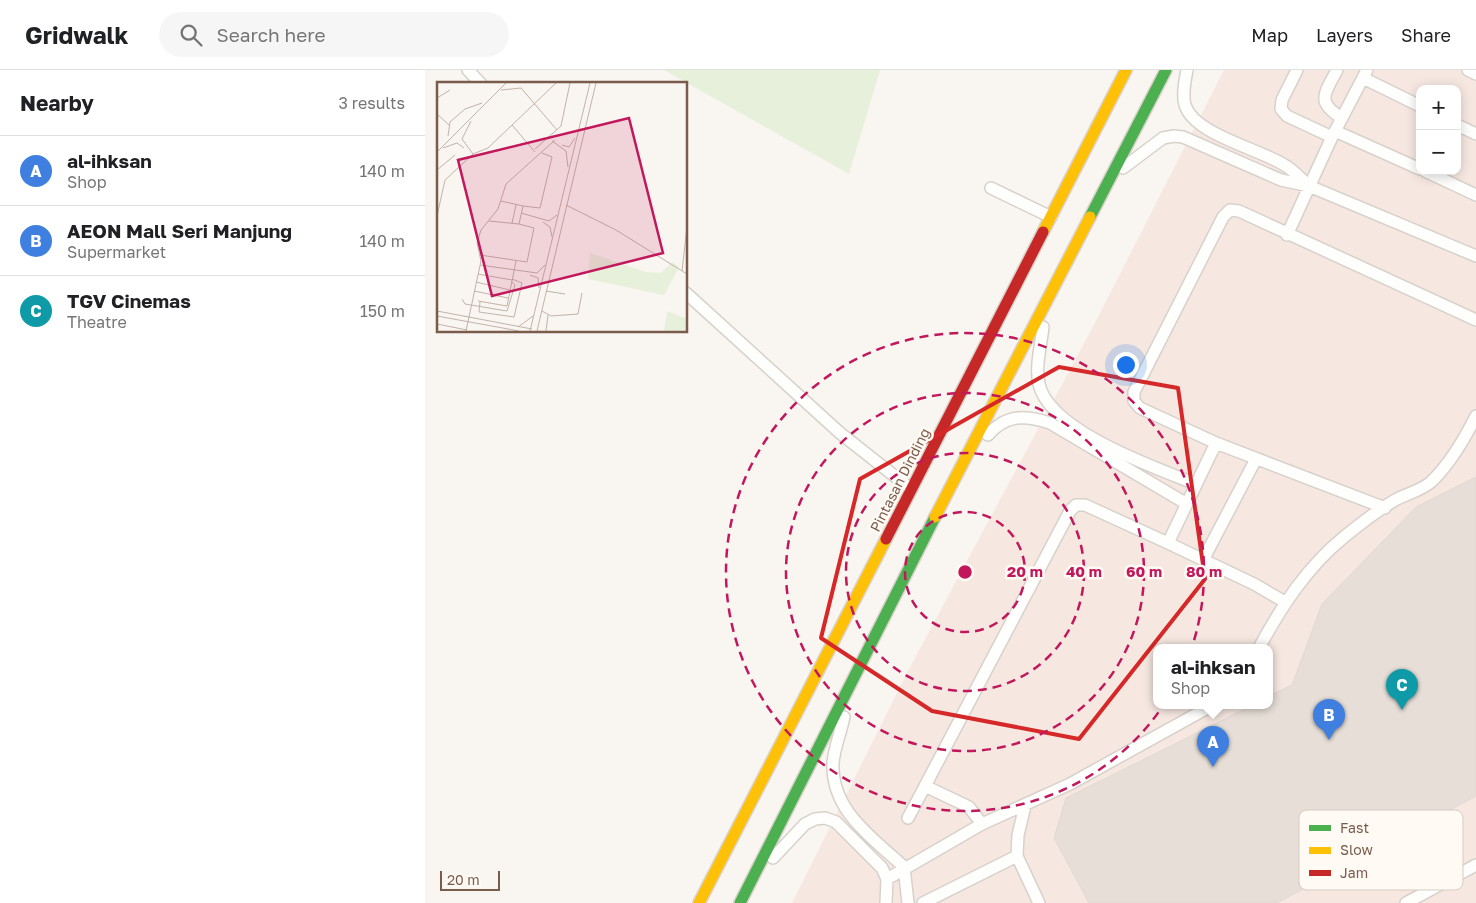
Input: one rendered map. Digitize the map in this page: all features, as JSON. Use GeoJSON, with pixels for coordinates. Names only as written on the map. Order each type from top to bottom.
{"type":"FeatureCollection","features":[{"type":"Feature","properties":{"kind":"main road","name":"Pintasan Dinding"},"geometry":{"type":"LineString","coordinates":[[699,903],[913,490],[1126,70]]}},
{"type":"Feature","properties":{"kind":"main road"},"geometry":{"type":"LineString","coordinates":[[740,903],[854,674],[1166,70]]}},
{"type":"Feature","properties":{"kind":"lane"},"geometry":{"type":"LineString","coordinates":[[468,70],[479,82]]}},
{"type":"Feature","properties":{"kind":"lane"},"geometry":{"type":"LineString","coordinates":[[1187,70],[1184,98],[1185,105],[1191,116],[1203,127],[1286,166],[1309,186]]}},
{"type":"Feature","properties":{"kind":"lane"},"geometry":{"type":"LineString","coordinates":[[1297,70],[1282,100],[1281,109],[1287,116],[1416,167]]}},
{"type":"Feature","properties":{"kind":"lane"},"geometry":{"type":"LineString","coordinates":[[1337,70],[1324,94],[1324,104],[1330,111],[1342,118]]}},
{"type":"Feature","properties":{"kind":"lane"},"geometry":{"type":"LineString","coordinates":[[1468,70],[1476,74]]}},
{"type":"Feature","properties":{"kind":"lane"},"geometry":{"type":"LineString","coordinates":[[1287,235],[1334,134],[1365,74],[1416,104]]}},
{"type":"Feature","properties":{"kind":"lane"},"geometry":{"type":"LineString","coordinates":[[1461,127],[1476,134]]}},
{"type":"Feature","properties":{"kind":"lane"},"geometry":{"type":"LineString","coordinates":[[1108,180],[1163,138],[1183,137],[1281,180],[1309,186],[1476,256]]}},
{"type":"Feature","properties":{"kind":"lane"},"geometry":{"type":"LineString","coordinates":[[1434,175],[1476,195]]}},
{"type":"Feature","properties":{"kind":"lane"},"geometry":{"type":"LineString","coordinates":[[991,188],[1051,217]]}},
{"type":"Feature","properties":{"kind":"lane"},"geometry":{"type":"LineString","coordinates":[[1385,508],[1216,443],[1140,408],[1134,401],[1134,392],[1223,217],[1230,210],[1239,211],[1287,235],[1476,320]]}},
{"type":"Feature","properties":{"kind":"lane"},"geometry":{"type":"LineString","coordinates":[[687,294],[841,433],[913,490]]}},
{"type":"Feature","properties":{"kind":"lane"},"geometry":{"type":"LineString","coordinates":[[1045,306],[1039,384],[1047,401],[1069,422],[1095,440],[1128,457],[1196,484]]}},
{"type":"Feature","properties":{"kind":"lane"},"geometry":{"type":"LineString","coordinates":[[958,472],[995,427],[1009,418],[1024,416],[1049,424],[1187,504]]}},
{"type":"Feature","properties":{"kind":"lane"},"geometry":{"type":"LineString","coordinates":[[1261,644],[1285,602],[1318,561],[1345,536],[1385,508],[1429,484],[1450,459],[1476,416]]}},
{"type":"Feature","properties":{"kind":"lane"},"geometry":{"type":"LineString","coordinates":[[1168,544],[1216,443]]}},
{"type":"Feature","properties":{"kind":"lane"},"geometry":{"type":"LineString","coordinates":[[1203,560],[1256,459]]}},
{"type":"Feature","properties":{"kind":"lane"},"geometry":{"type":"LineString","coordinates":[[908,818],[1032,578],[1070,511],[1076,505],[1085,505],[1203,560],[1285,602]]}},
{"type":"Feature","properties":{"kind":"lane"},"geometry":{"type":"LineString","coordinates":[[854,674],[833,762],[840,801],[854,821],[904,867],[908,903]]}},
{"type":"Feature","properties":{"kind":"lane"},"geometry":{"type":"LineString","coordinates":[[887,879],[904,867],[982,824],[1025,806],[1104,766],[1206,709]]}},
{"type":"Feature","properties":{"kind":"lane"},"geometry":{"type":"LineString","coordinates":[[925,786],[969,807],[982,824]]}},
{"type":"Feature","properties":{"kind":"lane"},"geometry":{"type":"LineString","coordinates":[[1025,806],[1018,835],[1017,856],[1039,903]]}},
{"type":"Feature","properties":{"kind":"lane"},"geometry":{"type":"LineString","coordinates":[[754,877],[805,824],[815,818],[825,818],[836,822],[882,868],[887,879],[886,903]]}},
{"type":"Feature","properties":{"kind":"lane"},"geometry":{"type":"LineString","coordinates":[[923,903],[1017,856]]}},
{"type":"Feature","properties":{"kind":"lane"},"geometry":{"type":"LineString","coordinates":[[1463,872],[1476,865]]}},
{"type":"Feature","properties":{"kind":"lane"},"geometry":{"type":"LineString","coordinates":[[1406,903],[1430,890]]}},
{"type":"Feature","properties":{"kind":"highlighted area"},"geometry":{"type":"Polygon","coordinates":[[[1059,367],[1178,388],[1205,579],[1079,739],[932,711],[821,638],[860,479],[1059,367]]]}},
{"type":"Feature","properties":{"kind":"shaded area"},"geometry":{"type":"Polygon","coordinates":[[[1224,70],[1476,70],[1476,903],[792,903],[909,669],[1096,321],[1224,70]]]}},
{"type":"Feature","properties":{"kind":"green space"},"geometry":{"type":"Polygon","coordinates":[[[664,70],[880,70],[849,174],[664,70]]]}},
{"type":"Feature","properties":{"kind":"building"},"geometry":{"type":"Polygon","coordinates":[[[1476,477],[1476,796],[1450,810],[1299,810],[1299,890],[1301,890],[1277,903],[1089,903],[1054,838],[1066,798],[1245,709],[1273,709],[1273,694],[1292,685],[1322,604],[1416,507],[1476,477]]]}},
{"type":"Feature","properties":{"kind":"traffic: fast"},"geometry":{"type":"LineString","coordinates":[[1090,217],[1166,70]]}},
{"type":"Feature","properties":{"kind":"traffic: fast"},"geometry":{"type":"LineString","coordinates":[[740,903],[935,517]]}},
{"type":"Feature","properties":{"kind":"traffic: slow"},"geometry":{"type":"LineString","coordinates":[[1043,232],[1126,70]]}},
{"type":"Feature","properties":{"kind":"traffic: slow"},"geometry":{"type":"LineString","coordinates":[[935,517],[1090,217]]}},
{"type":"Feature","properties":{"kind":"traffic: slow"},"geometry":{"type":"LineString","coordinates":[[699,903],[886,539]]}},
{"type":"Feature","properties":{"kind":"traffic: jam"},"geometry":{"type":"LineString","coordinates":[[886,539],[1043,232]]}},
{"type":"Feature","properties":{"kind":"place","name":"TGV Cinemas"},"geometry":{"type":"Point","coordinates":[1402,710]}},
{"type":"Feature","properties":{"kind":"place","name":"AEON Mall Seri Manjung"},"geometry":{"type":"Point","coordinates":[1329,740]}},
{"type":"Feature","properties":{"kind":"place","name":"al-ihksan"},"geometry":{"type":"Point","coordinates":[1213,767]}}]}
